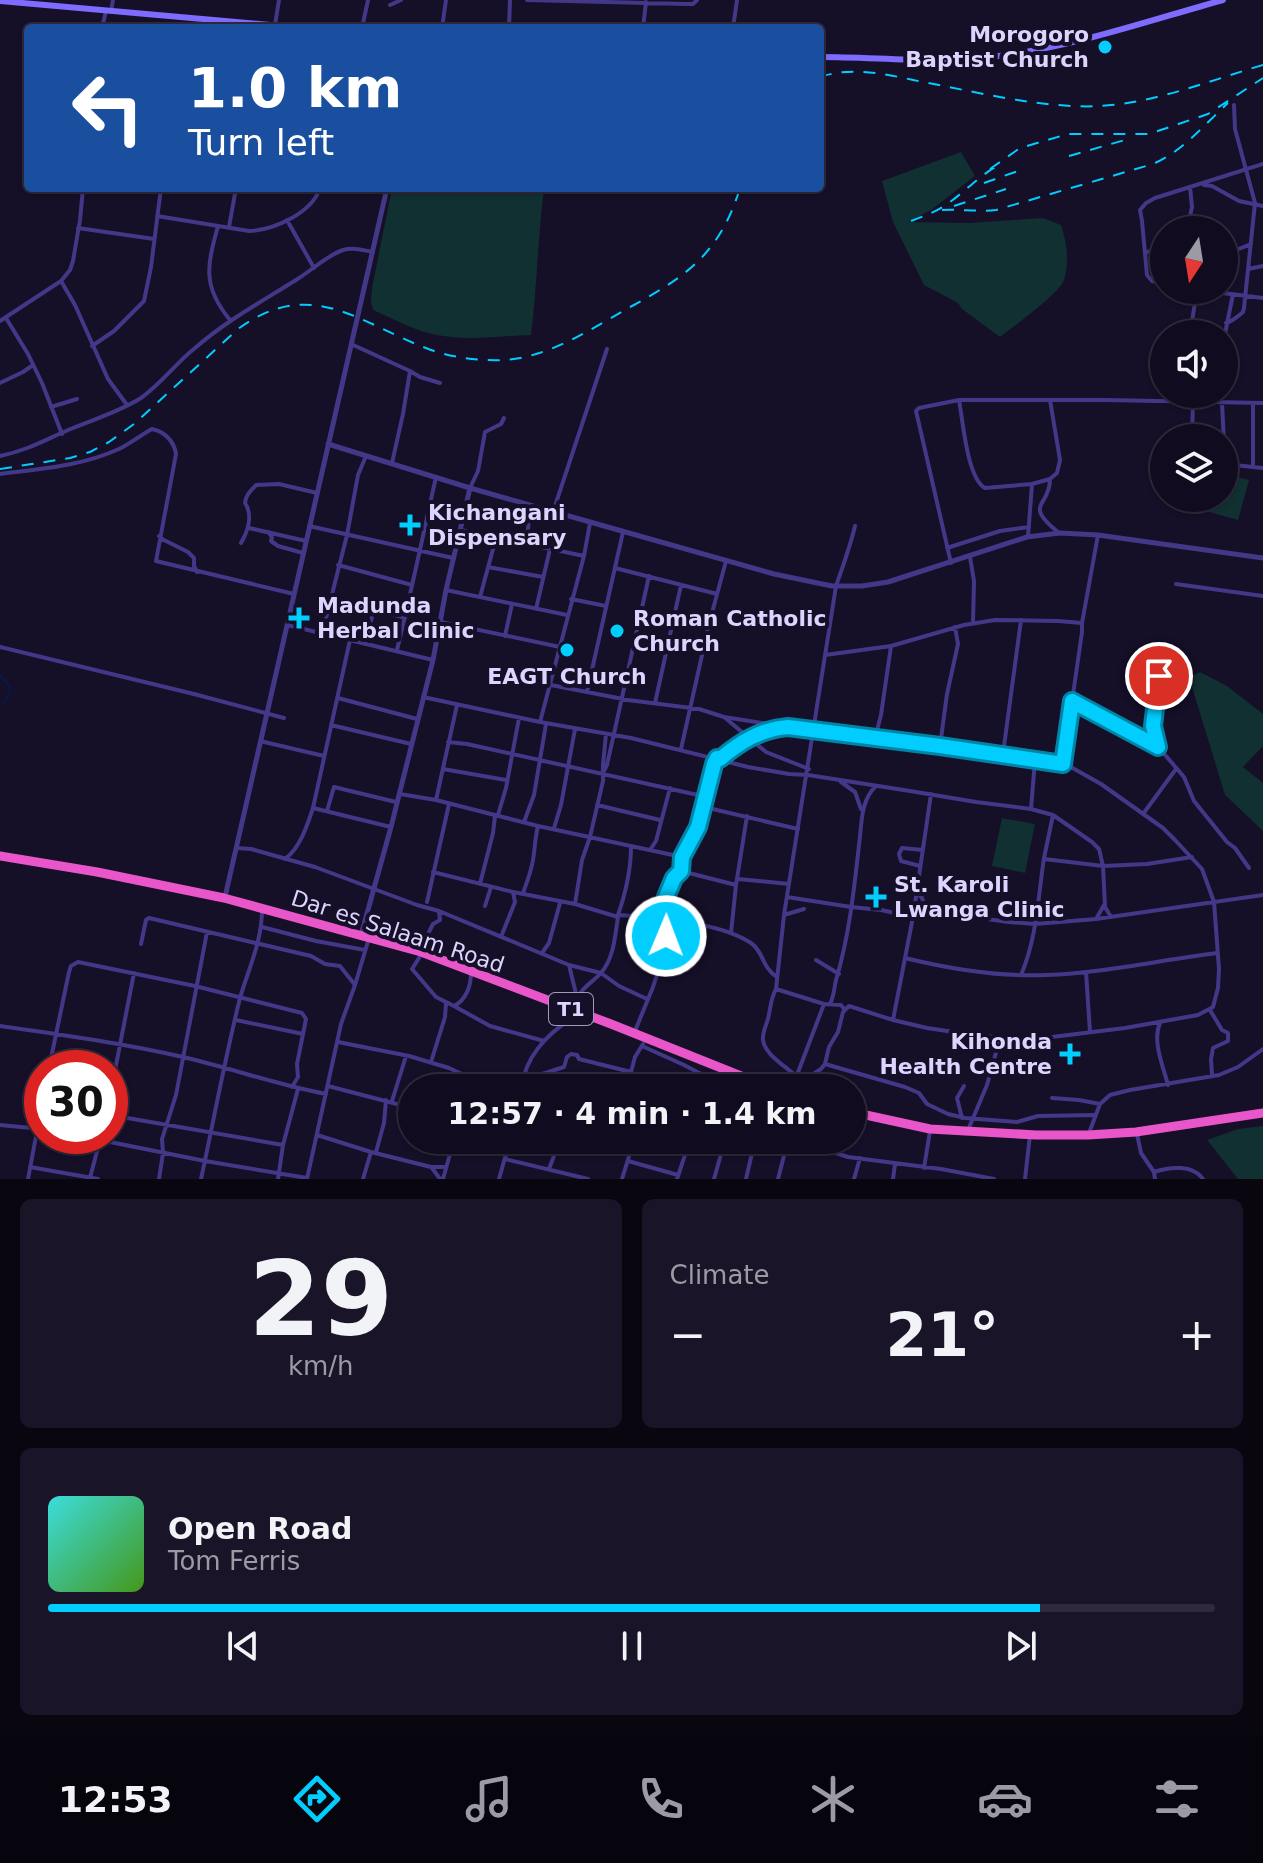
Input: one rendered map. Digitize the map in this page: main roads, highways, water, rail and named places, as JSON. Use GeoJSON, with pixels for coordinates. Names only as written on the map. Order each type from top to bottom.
{"type":"FeatureCollection","features":[{"type":"Feature","properties":{"kind":"highway","name":"Dar es Salaam Road"},"geometry":{"type":"LineString","coordinates":[[0,856],[224,898],[421,952],[634,1033],[644,1042],[732,1074]]}},
{"type":"Feature","properties":{"kind":"highway"},"geometry":{"type":"LineString","coordinates":[[866,1115],[930,1129],[1088,1135],[1136,1132],[1263,1113]]}},
{"type":"Feature","properties":{"kind":"main road"},"geometry":{"type":"LineString","coordinates":[[824,57],[957,59],[1016,54],[1066,44],[1223,0]]}},
{"type":"Feature","properties":{"kind":"main road"},"geometry":{"type":"LineString","coordinates":[[0,1],[234,24]]}},
{"type":"Feature","properties":{"kind":"waterway"},"geometry":{"type":"LineString","coordinates":[[0,675],[10,687],[9,696],[3,703]]}},
{"type":"Feature","properties":{"kind":"railway"},"geometry":{"type":"LineString","coordinates":[[824,76],[847,72],[874,73],[1019,100],[1098,106],[1146,100],[1263,65]]}},
{"type":"Feature","properties":{"kind":"railway"},"geometry":{"type":"LineString","coordinates":[[990,169],[1020,148],[1068,134],[1149,134],[1208,114],[1263,78]]}},
{"type":"Feature","properties":{"kind":"railway"},"geometry":{"type":"LineString","coordinates":[[942,210],[996,210],[1153,164],[1184,145],[1228,103]]}},
{"type":"Feature","properties":{"kind":"railway"},"geometry":{"type":"LineString","coordinates":[[1069,156],[1125,140]]}},
{"type":"Feature","properties":{"kind":"railway"},"geometry":{"type":"LineString","coordinates":[[911,221],[943,207],[999,165]]}},
{"type":"Feature","properties":{"kind":"railway"},"geometry":{"type":"LineString","coordinates":[[984,183],[1018,171]]}},
{"type":"Feature","properties":{"kind":"railway"},"geometry":{"type":"LineString","coordinates":[[954,206],[1006,189]]}},
{"type":"Feature","properties":{"kind":"railway"},"geometry":{"type":"LineString","coordinates":[[0,469],[70,458],[109,442],[134,424],[238,329],[265,313],[289,306],[313,305],[336,310],[431,350],[458,357],[504,360],[555,347],[652,295],[686,272],[723,229],[739,192]]}},
{"type":"Feature","properties":{"kind":"place","name":"Morogoro Baptist Church"},"geometry":{"type":"Point","coordinates":[1105,47]}},
{"type":"Feature","properties":{"kind":"place","name":"Kichangani Dispensary"},"geometry":{"type":"Point","coordinates":[410,525]}},
{"type":"Feature","properties":{"kind":"place","name":"Madunda Herbal Clinic"},"geometry":{"type":"Point","coordinates":[299,618]}},
{"type":"Feature","properties":{"kind":"place","name":"Roman Catholic Church"},"geometry":{"type":"Point","coordinates":[617,631]}},
{"type":"Feature","properties":{"kind":"place","name":"EAGT Church"},"geometry":{"type":"Point","coordinates":[567,650]}},
{"type":"Feature","properties":{"kind":"place","name":"St. Karoli Lwanga Clinic"},"geometry":{"type":"Point","coordinates":[876,897]}},
{"type":"Feature","properties":{"kind":"place","name":"Kihonda Health Centre"},"geometry":{"type":"Point","coordinates":[1070,1054]}}]}
